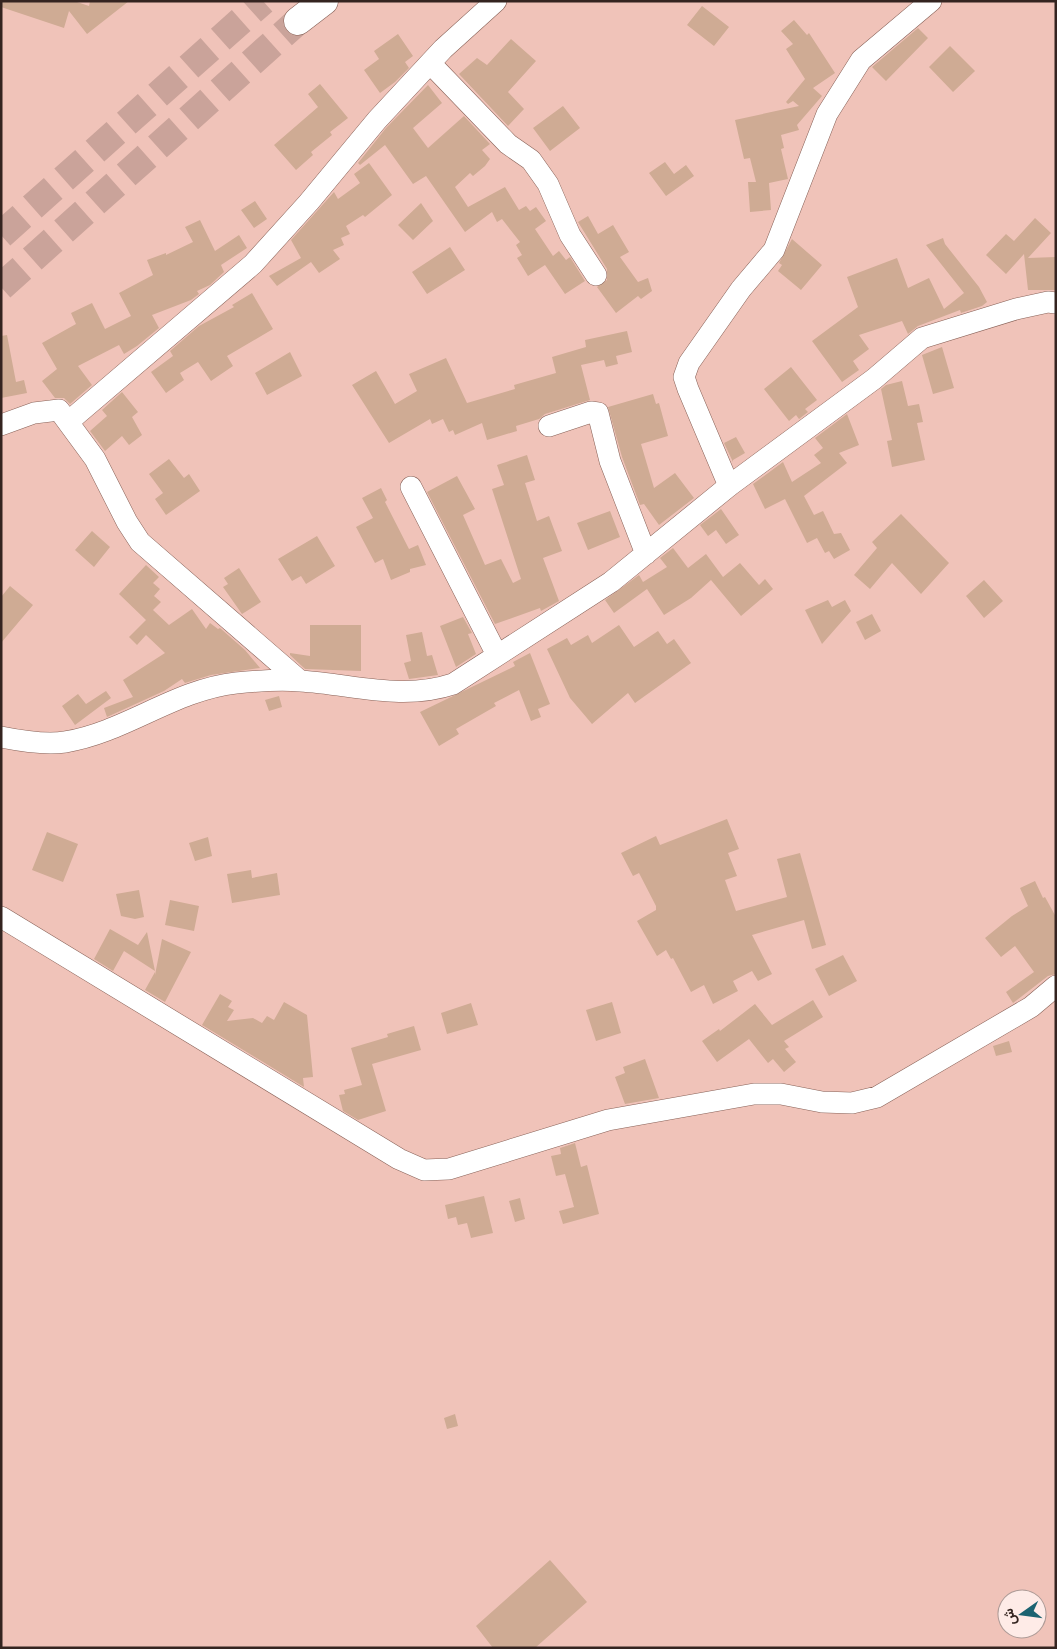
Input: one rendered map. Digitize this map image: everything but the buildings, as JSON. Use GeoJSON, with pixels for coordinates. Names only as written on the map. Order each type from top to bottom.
{"type":"FeatureCollection","features":[{"type":"Feature","properties":{"kind":"highway"},"geometry":{"type":"LineString","coordinates":[[298,21],[324,1]]}},
{"type":"Feature","properties":{"kind":"street"},"geometry":{"type":"LineString","coordinates":[[68,422],[253,264],[309,202],[377,120],[430,63],[496,1]]}},
{"type":"Feature","properties":{"kind":"street"},"geometry":{"type":"LineString","coordinates":[[729,486],[688,389],[684,376],[689,363],[741,289],[774,250],[817,136],[839,93],[861,60],[931,1]]}},
{"type":"Feature","properties":{"kind":"street"},"geometry":{"type":"LineString","coordinates":[[430,63],[508,144],[531,160],[548,184],[570,235],[596,275]]}},
{"type":"Feature","properties":{"kind":"street"},"geometry":{"type":"LineString","coordinates":[[1,738],[27,742],[64,742],[101,733],[189,693],[235,683],[299,680],[399,693],[436,690],[453,684],[611,582],[729,486],[874,379],[922,338],[1016,309],[1048,302],[1056,303]]}},
{"type":"Feature","properties":{"kind":"street"},"geometry":{"type":"LineString","coordinates":[[1,425],[34,413],[59,410],[95,459],[127,522],[140,542],[299,680]]}},
{"type":"Feature","properties":{"kind":"street"},"geometry":{"type":"LineString","coordinates":[[549,426],[591,412],[598,413],[610,461],[646,554]]}},
{"type":"Feature","properties":{"kind":"street"},"geometry":{"type":"LineString","coordinates":[[411,486],[497,655]]}},
{"type":"Feature","properties":{"kind":"street"},"geometry":{"type":"LineString","coordinates":[[1,917],[391,1154],[424,1170],[449,1169],[476,1162],[549,1137],[608,1120],[754,1094],[781,1094],[822,1102],[845,1102],[877,1097],[1031,1007],[1056,986]]}},
{"type":"Feature","properties":{"kind":"tunnel"},"geometry":{"type":"LineString","coordinates":[[1,235],[263,1]]}},
{"type":"Feature","properties":{"kind":"tunnel"},"geometry":{"type":"LineString","coordinates":[[1,287],[298,21]]}}]}
